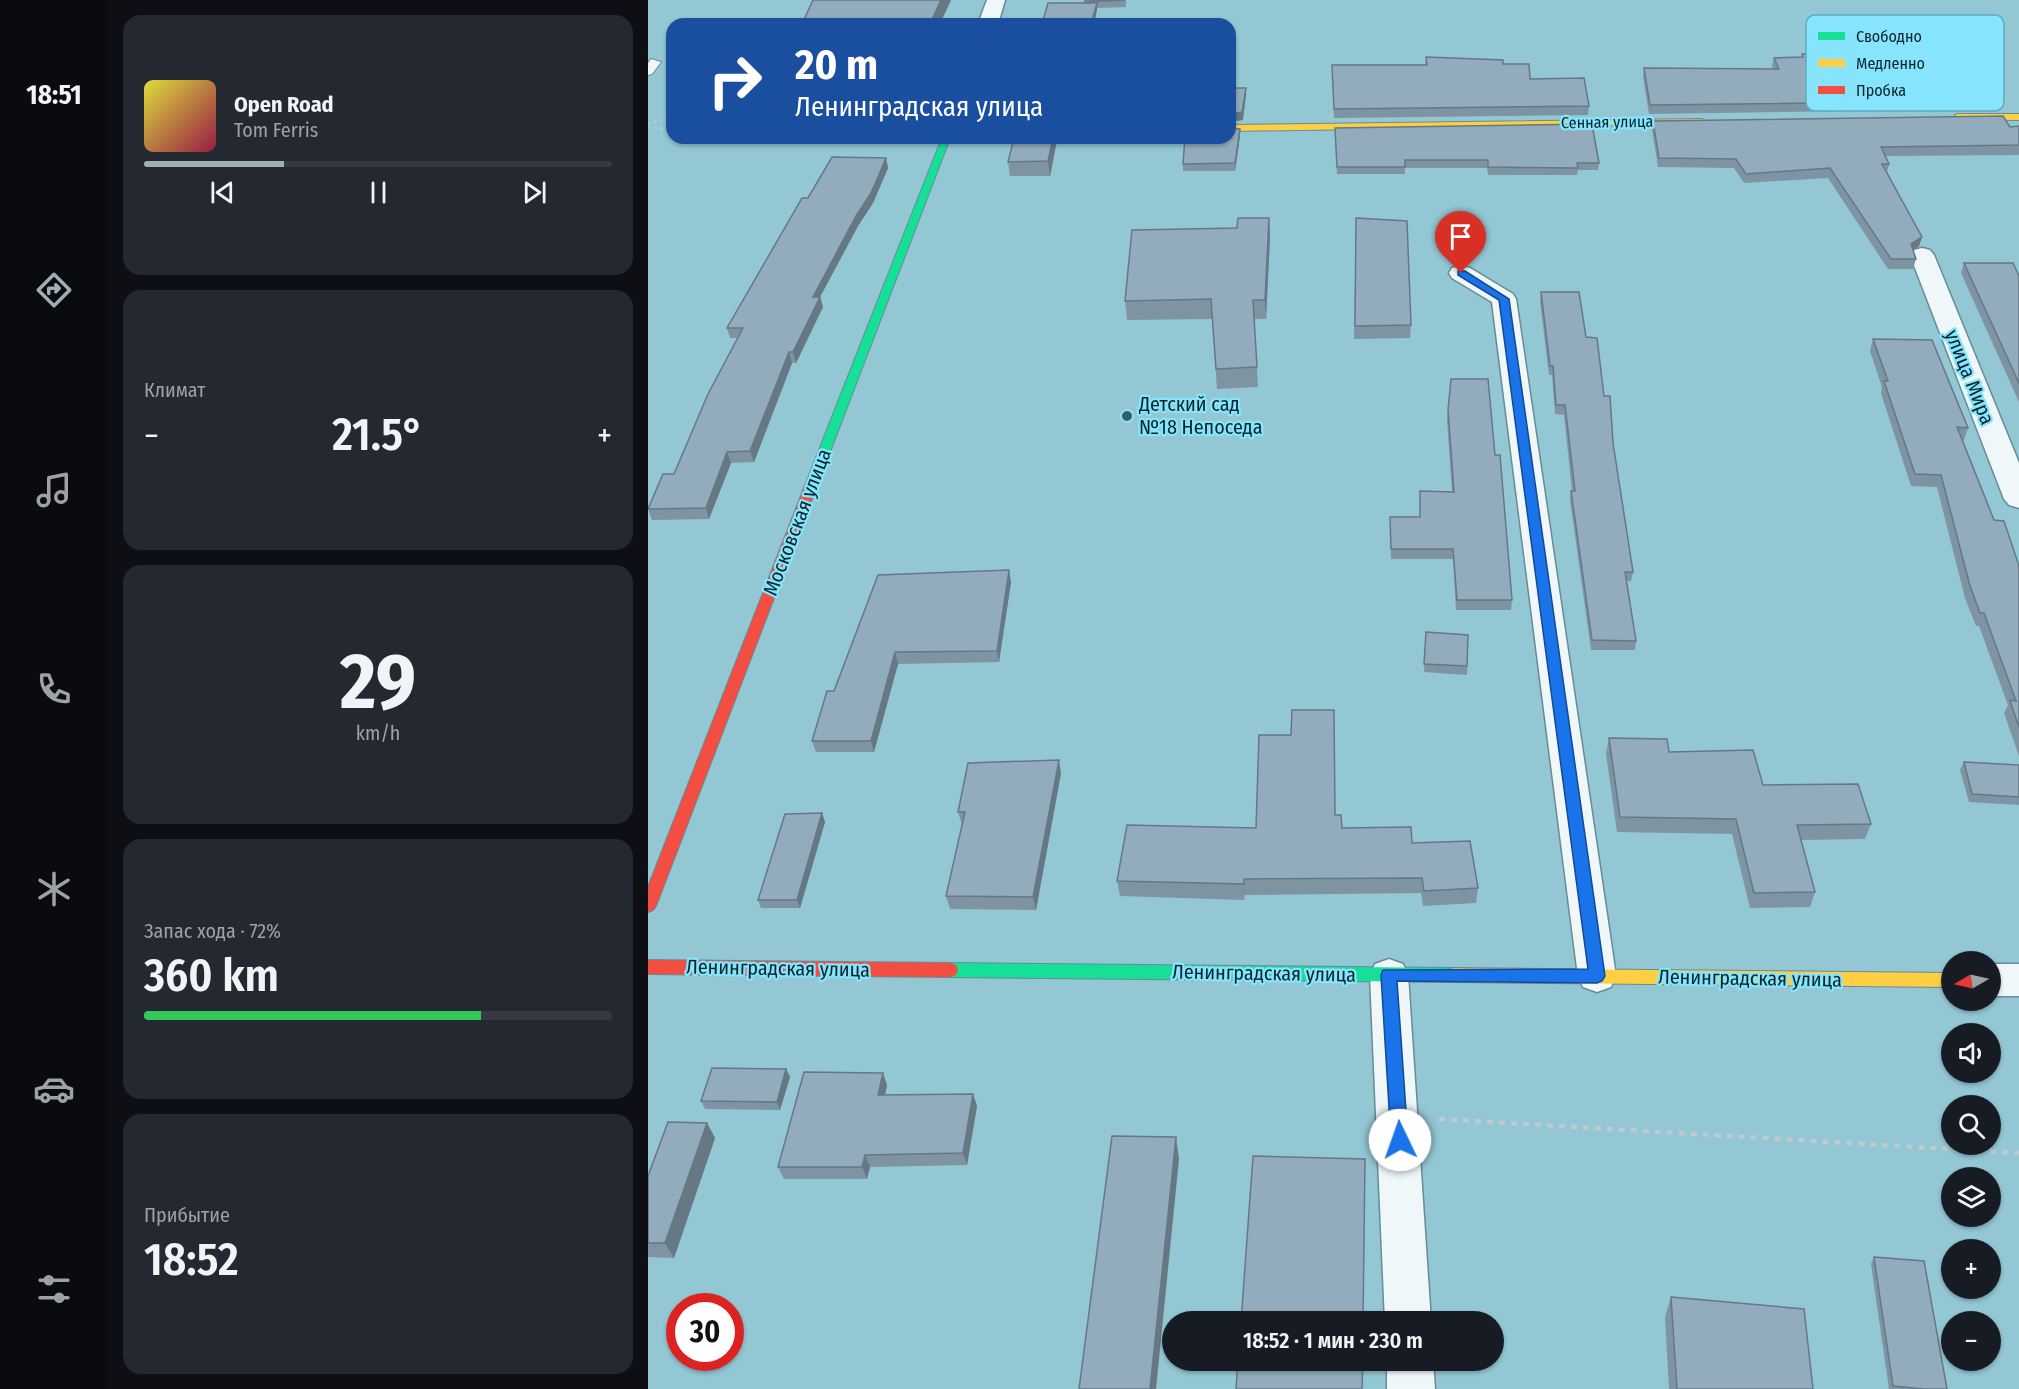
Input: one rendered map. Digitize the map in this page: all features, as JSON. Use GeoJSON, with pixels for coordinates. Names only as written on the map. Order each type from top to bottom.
{"type":"FeatureCollection","features":[{"type":"Feature","properties":{"kind":"street"},"geometry":{"type":"LineString","coordinates":[[990,18],[996,0]]}},
{"type":"Feature","properties":{"kind":"street"},"geometry":{"type":"LineString","coordinates":[[1947,118],[2019,117]]}},
{"type":"Feature","properties":{"kind":"street","name":"Сенная улица"},"geometry":{"type":"LineString","coordinates":[[1236,128],[1708,121]]}},
{"type":"Feature","properties":{"kind":"street","name":"Московская улица"},"geometry":{"type":"LineString","coordinates":[[648,906],[944,144]]}},
{"type":"Feature","properties":{"kind":"street","name":"улица Мира"},"geometry":{"type":"LineString","coordinates":[[1922,255],[2019,499]]}},
{"type":"Feature","properties":{"kind":"street"},"geometry":{"type":"LineString","coordinates":[[1461,273],[1504,299],[1597,976]]}},
{"type":"Feature","properties":{"kind":"street","name":"Ленинградская улица"},"geometry":{"type":"LineString","coordinates":[[648,967],[1941,980]]}},
{"type":"Feature","properties":{"kind":"street"},"geometry":{"type":"LineString","coordinates":[[1389,975],[1407,1311]]}},
{"type":"Feature","properties":{"kind":"street"},"geometry":{"type":"LineString","coordinates":[[2001,980],[2019,980]]}},
{"type":"Feature","properties":{"kind":"street"},"geometry":{"type":"LineString","coordinates":[[1410,1371],[1411,1389]]}},
{"type":"Feature","properties":{"kind":"path"},"geometry":{"type":"LineString","coordinates":[[648,126],[666,119]]}},
{"type":"Feature","properties":{"kind":"path"},"geometry":{"type":"LineString","coordinates":[[648,126],[666,129]]}},
{"type":"Feature","properties":{"kind":"path"},"geometry":{"type":"LineString","coordinates":[[1398,1117],[2019,1153]]}},
{"type":"Feature","properties":{"kind":"building"},"geometry":{"type":"Polygon","coordinates":[[[813,0],[941,0],[933,18],[805,18],[813,0]]]}},
{"type":"Feature","properties":{"kind":"building"},"geometry":{"type":"Polygon","coordinates":[[[1085,0],[1125,0],[1085,2],[1085,0]]]}},
{"type":"Feature","properties":{"kind":"building"},"geometry":{"type":"Polygon","coordinates":[[[1048,3],[1097,3],[1093,18],[1044,18],[1048,3]]]}},
{"type":"Feature","properties":{"kind":"building"},"geometry":{"type":"Polygon","coordinates":[[[1802,54],[1806,54],[1806,103],[1650,105],[1644,68],[1779,69],[1774,58],[1803,57],[1802,54]]]}},
{"type":"Feature","properties":{"kind":"building"},"geometry":{"type":"Polygon","coordinates":[[[1426,57],[1503,60],[1503,64],[1529,64],[1530,79],[1584,78],[1589,106],[1334,109],[1332,65],[1427,65],[1426,57]]]}},
{"type":"Feature","properties":{"kind":"building"},"geometry":{"type":"Polygon","coordinates":[[[1236,88],[1246,88],[1242,112],[1236,113],[1236,88]]]}},
{"type":"Feature","properties":{"kind":"building"},"geometry":{"type":"Polygon","coordinates":[[[2003,116],[2010,127],[2019,126],[2019,145],[1881,147],[1889,164],[1882,164],[1922,237],[1911,244],[1916,259],[1891,259],[1830,168],[1746,174],[1736,159],[1659,158],[1653,121],[2003,116]]]}},
{"type":"Feature","properties":{"kind":"building"},"geometry":{"type":"Polygon","coordinates":[[[1592,124],[1599,163],[1577,163],[1578,168],[1488,167],[1488,160],[1405,160],[1405,167],[1337,167],[1335,128],[1592,124]]]}},
{"type":"Feature","properties":{"kind":"building"},"geometry":{"type":"Polygon","coordinates":[[[1236,129],[1240,129],[1235,163],[1183,164],[1185,144],[1236,144],[1236,129]]]}},
{"type":"Feature","properties":{"kind":"building"},"geometry":{"type":"Polygon","coordinates":[[[1012,144],[1052,144],[1048,161],[1008,162],[1012,144]]]}},
{"type":"Feature","properties":{"kind":"building"},"geometry":{"type":"Polygon","coordinates":[[[832,157],[886,158],[871,193],[856,216],[813,297],[820,297],[793,352],[789,352],[750,451],[727,452],[706,508],[648,509],[663,474],[674,474],[708,394],[743,328],[727,328],[802,198],[808,198],[832,157]]]}},
{"type":"Feature","properties":{"kind":"building"},"geometry":{"type":"Polygon","coordinates":[[[1238,218],[1269,218],[1265,300],[1253,300],[1257,367],[1216,369],[1211,299],[1125,301],[1132,230],[1237,228],[1238,218]]]}},
{"type":"Feature","properties":{"kind":"building"},"geometry":{"type":"Polygon","coordinates":[[[1356,218],[1407,221],[1411,325],[1355,326],[1356,218]]]}},
{"type":"Feature","properties":{"kind":"building"},"geometry":{"type":"Polygon","coordinates":[[[1964,263],[2013,263],[2019,276],[2019,383],[1964,263]]]}},
{"type":"Feature","properties":{"kind":"building"},"geometry":{"type":"Polygon","coordinates":[[[1541,292],[1579,292],[1586,337],[1597,338],[1604,396],[1610,396],[1613,443],[1633,572],[1625,572],[1636,641],[1592,640],[1571,491],[1575,491],[1565,405],[1556,405],[1553,366],[1550,366],[1541,292]]]}},
{"type":"Feature","properties":{"kind":"building"},"geometry":{"type":"Polygon","coordinates":[[[1873,339],[1932,340],[1968,428],[1957,427],[1994,520],[2004,521],[2019,566],[2019,728],[2010,700],[2016,701],[1984,613],[1980,613],[1970,586],[1941,475],[1915,474],[1884,381],[1888,381],[1873,339]]]}},
{"type":"Feature","properties":{"kind":"building"},"geometry":{"type":"Polygon","coordinates":[[[1451,379],[1488,379],[1495,455],[1500,455],[1512,600],[1457,600],[1453,549],[1391,549],[1390,517],[1420,517],[1420,491],[1454,492],[1448,410],[1451,379]]]}},
{"type":"Feature","properties":{"kind":"building"},"geometry":{"type":"Polygon","coordinates":[[[1009,570],[997,651],[895,652],[871,741],[812,741],[827,691],[834,691],[878,575],[1009,570]]]}},
{"type":"Feature","properties":{"kind":"building"},"geometry":{"type":"Polygon","coordinates":[[[1426,632],[1468,635],[1467,666],[1424,664],[1426,632]]]}},
{"type":"Feature","properties":{"kind":"building"},"geometry":{"type":"Polygon","coordinates":[[[1292,710],[1334,710],[1335,815],[1341,815],[1342,828],[1411,827],[1412,843],[1470,841],[1478,888],[1424,891],[1422,878],[1244,879],[1244,884],[1117,881],[1127,825],[1256,828],[1259,735],[1291,735],[1292,710]]]}},
{"type":"Feature","properties":{"kind":"building"},"geometry":{"type":"Polygon","coordinates":[[[1609,738],[1667,739],[1669,752],[1753,750],[1763,785],[1858,784],[1871,824],[1797,825],[1815,892],[1754,893],[1736,819],[1620,817],[1609,738]]]}},
{"type":"Feature","properties":{"kind":"building"},"geometry":{"type":"Polygon","coordinates":[[[1059,760],[1033,897],[946,896],[965,812],[958,812],[968,763],[1059,760]]]}},
{"type":"Feature","properties":{"kind":"building"},"geometry":{"type":"Polygon","coordinates":[[[1964,762],[2019,765],[2019,797],[1972,794],[1964,762]]]}},
{"type":"Feature","properties":{"kind":"building"},"geometry":{"type":"Polygon","coordinates":[[[822,813],[797,900],[758,900],[785,814],[822,813]]]}},
{"type":"Feature","properties":{"kind":"building"},"geometry":{"type":"Polygon","coordinates":[[[712,1068],[786,1069],[777,1102],[701,1101],[712,1068]]]}},
{"type":"Feature","properties":{"kind":"building"},"geometry":{"type":"Polygon","coordinates":[[[804,1072],[883,1073],[878,1095],[973,1094],[963,1153],[865,1155],[862,1167],[778,1167],[804,1072]]]}},
{"type":"Feature","properties":{"kind":"building"},"geometry":{"type":"Polygon","coordinates":[[[668,1122],[707,1123],[665,1243],[648,1243],[648,1176],[668,1122]]]}},
{"type":"Feature","properties":{"kind":"building"},"geometry":{"type":"Polygon","coordinates":[[[1112,1136],[1176,1137],[1150,1389],[1079,1389],[1112,1136]]]}},
{"type":"Feature","properties":{"kind":"building"},"geometry":{"type":"Polygon","coordinates":[[[1253,1156],[1365,1159],[1363,1311],[1242,1311],[1253,1156]]]}},
{"type":"Feature","properties":{"kind":"building"},"geometry":{"type":"Polygon","coordinates":[[[1874,1257],[1924,1261],[1941,1356],[1941,1371],[1944,1371],[1947,1389],[1893,1386],[1874,1257]]]}},
{"type":"Feature","properties":{"kind":"building"},"geometry":{"type":"Polygon","coordinates":[[[1671,1297],[1804,1309],[1813,1389],[1677,1389],[1671,1297]]]}},
{"type":"Feature","properties":{"kind":"building"},"geometry":{"type":"Polygon","coordinates":[[[1237,1371],[1363,1371],[1362,1389],[1236,1389],[1237,1371]]]}},
{"type":"Feature","properties":{"kind":"traffic: fast"},"geometry":{"type":"LineString","coordinates":[[812,483],[944,144]]}},
{"type":"Feature","properties":{"kind":"traffic: fast"},"geometry":{"type":"LineString","coordinates":[[950,970],[1454,975]]}},
{"type":"Feature","properties":{"kind":"traffic: slow"},"geometry":{"type":"LineString","coordinates":[[1958,117],[2019,117]]}},
{"type":"Feature","properties":{"kind":"traffic: slow"},"geometry":{"type":"LineString","coordinates":[[1236,128],[1699,121]]}},
{"type":"Feature","properties":{"kind":"traffic: slow"},"geometry":{"type":"LineString","coordinates":[[1454,975],[1941,980]]}},
{"type":"Feature","properties":{"kind":"traffic: jam"},"geometry":{"type":"LineString","coordinates":[[648,906],[812,483]]}},
{"type":"Feature","properties":{"kind":"traffic: jam"},"geometry":{"type":"LineString","coordinates":[[648,967],[950,970]]}},
{"type":"Feature","properties":{"kind":"place","name":"Детский сад №18 Непоседа"},"geometry":{"type":"Point","coordinates":[1127,416]}},
{"type":"Feature","properties":{"kind":"route"},"geometry":{"type":"LineString","coordinates":[[1400,1140],[1389,975],[1597,976],[1504,299],[1461,273]]}}]}
